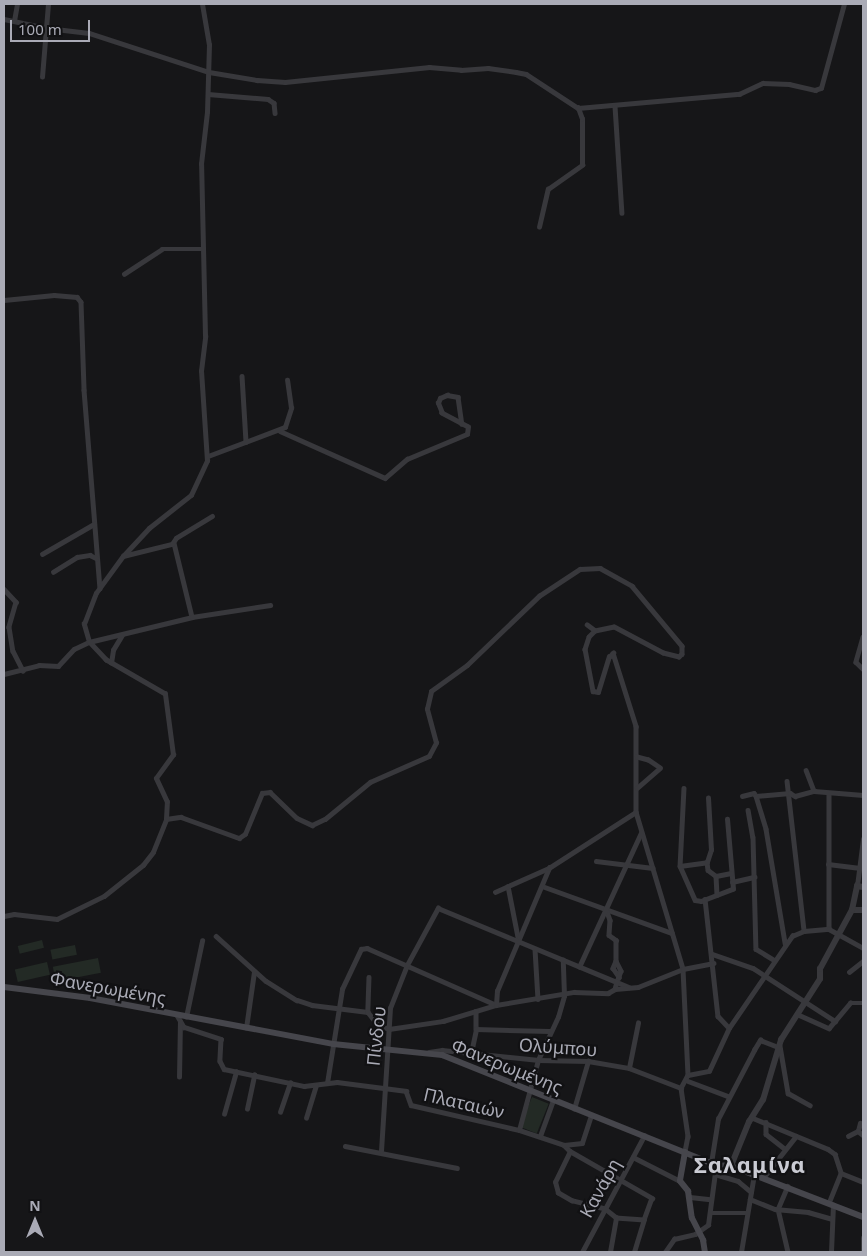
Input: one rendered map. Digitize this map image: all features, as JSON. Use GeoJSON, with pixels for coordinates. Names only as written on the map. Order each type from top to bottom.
{"type":"FeatureCollection","features":[{"type":"Feature","properties":{"kind":"main road","name":"Φανερωμένης"},"geometry":{"type":"LineString","coordinates":[[4,987],[68,994],[178,1019],[186,1017],[333,1044],[429,1052],[714,1164],[731,1166],[788,1186],[831,1202],[863,1217]]}},
{"type":"Feature","properties":{"kind":"main road"},"geometry":{"type":"LineString","coordinates":[[685,1152],[680,1181],[690,1197],[692,1218],[700,1232],[705,1252]]}},
{"type":"Feature","properties":{"kind":"street"},"geometry":{"type":"LineString","coordinates":[[14,20],[17,4]]}},
{"type":"Feature","properties":{"kind":"street"},"geometry":{"type":"LineString","coordinates":[[42,77],[48,4]]}},
{"type":"Feature","properties":{"kind":"street"},"geometry":{"type":"LineString","coordinates":[[4,916],[14,914],[57,919],[104,896],[143,865],[153,852],[166,819],[166,802],[156,778],[173,755],[167,700],[162,691],[111,663],[96,652],[88,642],[84,629],[86,614],[100,588],[123,556],[149,528],[190,496],[208,456],[201,371],[205,336],[201,164],[208,94],[209,45],[202,4]]}},
{"type":"Feature","properties":{"kind":"street"},"geometry":{"type":"LineString","coordinates":[[4,19],[40,27],[101,36],[209,72],[285,82],[429,67],[461,70],[488,68],[526,74],[578,108],[739,94],[763,83],[789,84],[815,90],[822,88],[844,4]]}},
{"type":"Feature","properties":{"kind":"street"},"geometry":{"type":"LineString","coordinates":[[208,94],[268,99],[274,103],[275,112]]}},
{"type":"Feature","properties":{"kind":"street"},"geometry":{"type":"LineString","coordinates":[[615,106],[622,213]]}},
{"type":"Feature","properties":{"kind":"street"},"geometry":{"type":"LineString","coordinates":[[539,226],[548,190],[582,165],[582,119],[578,108]]}},
{"type":"Feature","properties":{"kind":"street"},"geometry":{"type":"LineString","coordinates":[[124,274],[162,249],[203,249]]}},
{"type":"Feature","properties":{"kind":"street"},"geometry":{"type":"LineString","coordinates":[[4,300],[54,295],[77,297],[81,302],[96,558],[100,588]]}},
{"type":"Feature","properties":{"kind":"street"},"geometry":{"type":"LineString","coordinates":[[242,376],[246,442]]}},
{"type":"Feature","properties":{"kind":"street"},"geometry":{"type":"LineString","coordinates":[[208,456],[280,431],[290,419],[287,380]]}},
{"type":"Feature","properties":{"kind":"street"},"geometry":{"type":"LineString","coordinates":[[280,431],[385,478],[407,459],[467,434],[468,427],[462,424],[442,412],[438,404],[440,398],[448,395],[458,397],[462,424]]}},
{"type":"Feature","properties":{"kind":"street"},"geometry":{"type":"LineString","coordinates":[[192,617],[174,543],[176,538],[212,516]]}},
{"type":"Feature","properties":{"kind":"street"},"geometry":{"type":"LineString","coordinates":[[42,554],[94,524]]}},
{"type":"Feature","properties":{"kind":"street"},"geometry":{"type":"LineString","coordinates":[[123,556],[174,543]]}},
{"type":"Feature","properties":{"kind":"street"},"geometry":{"type":"LineString","coordinates":[[53,572],[77,557],[90,555],[96,558]]}},
{"type":"Feature","properties":{"kind":"street"},"geometry":{"type":"LineString","coordinates":[[166,819],[181,817],[239,838],[245,834],[262,793],[270,792],[297,818],[312,825],[325,818],[370,782],[429,756],[436,743],[427,709],[431,691],[467,664],[539,596],[580,569],[600,568],[632,586],[682,646],[682,654],[679,656],[663,653],[614,627],[595,631],[587,625]]}},
{"type":"Feature","properties":{"kind":"street"},"geometry":{"type":"LineString","coordinates":[[4,589],[16,602],[9,627],[13,651],[23,670]]}},
{"type":"Feature","properties":{"kind":"street"},"geometry":{"type":"LineString","coordinates":[[4,674],[39,665],[58,666],[74,649],[88,642],[192,617],[270,604]]}},
{"type":"Feature","properties":{"kind":"street"},"geometry":{"type":"LineString","coordinates":[[595,631],[586,648],[593,691],[598,692],[610,654],[614,653],[636,726],[636,812],[683,969],[688,1078]]}},
{"type":"Feature","properties":{"kind":"street"},"geometry":{"type":"LineString","coordinates":[[111,663],[113,650],[122,635]]}},
{"type":"Feature","properties":{"kind":"street"},"geometry":{"type":"LineString","coordinates":[[863,638],[856,662],[863,669]]}},
{"type":"Feature","properties":{"kind":"street"},"geometry":{"type":"LineString","coordinates":[[637,758],[648,760],[660,768],[637,788]]}},
{"type":"Feature","properties":{"kind":"street"},"geometry":{"type":"LineString","coordinates":[[806,770],[814,791]]}},
{"type":"Feature","properties":{"kind":"street"},"geometry":{"type":"LineString","coordinates":[[787,781],[790,793],[804,931]]}},
{"type":"Feature","properties":{"kind":"street"},"geometry":{"type":"LineString","coordinates":[[684,788],[680,866],[693,898],[705,899],[731,890],[732,882],[726,819]]}},
{"type":"Feature","properties":{"kind":"street"},"geometry":{"type":"LineString","coordinates":[[742,796],[754,793],[756,796],[790,793],[795,796],[814,791],[863,795]]}},
{"type":"Feature","properties":{"kind":"street"},"geometry":{"type":"LineString","coordinates":[[829,793],[829,929]]}},
{"type":"Feature","properties":{"kind":"street"},"geometry":{"type":"LineString","coordinates":[[756,796],[766,829],[785,943]]}},
{"type":"Feature","properties":{"kind":"street"},"geometry":{"type":"LineString","coordinates":[[708,798],[710,850],[707,862],[708,870],[716,876],[731,873]]}},
{"type":"Feature","properties":{"kind":"street"},"geometry":{"type":"LineString","coordinates":[[748,810],[754,877],[756,949],[774,960]]}},
{"type":"Feature","properties":{"kind":"street"},"geometry":{"type":"LineString","coordinates":[[495,892],[549,868],[636,812]]}},
{"type":"Feature","properties":{"kind":"street"},"geometry":{"type":"LineString","coordinates":[[579,967],[641,833]]}},
{"type":"Feature","properties":{"kind":"street"},"geometry":{"type":"LineString","coordinates":[[731,1166],[763,1100],[779,1046],[820,979],[820,969],[852,910],[860,886],[863,838]]}},
{"type":"Feature","properties":{"kind":"street"},"geometry":{"type":"LineString","coordinates":[[596,861],[653,868]]}},
{"type":"Feature","properties":{"kind":"street"},"geometry":{"type":"LineString","coordinates":[[680,866],[707,862]]}},
{"type":"Feature","properties":{"kind":"street"},"geometry":{"type":"LineString","coordinates":[[828,864],[860,868]]}},
{"type":"Feature","properties":{"kind":"street"},"geometry":{"type":"LineString","coordinates":[[496,1006],[496,991],[519,943],[549,868]]}},
{"type":"Feature","properties":{"kind":"street"},"geometry":{"type":"LineString","coordinates":[[716,876],[717,896]]}},
{"type":"Feature","properties":{"kind":"street"},"geometry":{"type":"LineString","coordinates":[[732,882],[754,877]]}},
{"type":"Feature","properties":{"kind":"street"},"geometry":{"type":"LineString","coordinates":[[508,886],[514,932],[519,943],[618,980],[630,988]]}},
{"type":"Feature","properties":{"kind":"street"},"geometry":{"type":"LineString","coordinates":[[542,886],[672,933]]}},
{"type":"Feature","properties":{"kind":"street"},"geometry":{"type":"LineString","coordinates":[[705,899],[718,1016],[729,1028]]}},
{"type":"Feature","properties":{"kind":"street","name":"Πίνδου"},"geometry":{"type":"LineString","coordinates":[[381,1151],[390,1008],[407,966],[435,909],[442,908],[519,943]]}},
{"type":"Feature","properties":{"kind":"street"},"geometry":{"type":"LineString","coordinates":[[606,909],[610,920],[609,935],[616,940],[616,961],[621,971],[615,989]]}},
{"type":"Feature","properties":{"kind":"street"},"geometry":{"type":"LineString","coordinates":[[852,910],[863,910]]}},
{"type":"Feature","properties":{"kind":"street"},"geometry":{"type":"LineString","coordinates":[[685,1152],[688,1136],[681,1088],[688,1078],[709,1070],[729,1028],[785,943],[804,931],[829,929],[863,948]]}},
{"type":"Feature","properties":{"kind":"street"},"geometry":{"type":"LineString","coordinates":[[216,936],[254,972],[297,1000],[338,1009],[368,1012]]}},
{"type":"Feature","properties":{"kind":"street"},"geometry":{"type":"LineString","coordinates":[[186,1017],[202,941]]}},
{"type":"Feature","properties":{"kind":"street"},"geometry":{"type":"LineString","coordinates":[[328,1083],[342,989],[360,948],[407,966],[496,1006]]}},
{"type":"Feature","properties":{"kind":"street"},"geometry":{"type":"LineString","coordinates":[[535,949],[538,999]]}},
{"type":"Feature","properties":{"kind":"street"},"geometry":{"type":"LineString","coordinates":[[712,954],[764,975],[835,1021]]}},
{"type":"Feature","properties":{"kind":"street"},"geometry":{"type":"LineString","coordinates":[[563,960],[564,996],[558,1017],[549,1031],[538,1060],[519,1130],[564,1145],[570,1151],[652,1198],[634,1252]]}},
{"type":"Feature","properties":{"kind":"street"},"geometry":{"type":"LineString","coordinates":[[849,972],[863,961]]}},
{"type":"Feature","properties":{"kind":"street"},"geometry":{"type":"LineString","coordinates":[[369,977],[368,1012],[376,1024],[389,1029],[443,1021],[496,1006],[564,996],[574,992],[608,993],[615,989],[630,988],[683,969],[713,963]]}},
{"type":"Feature","properties":{"kind":"street"},"geometry":{"type":"LineString","coordinates":[[246,1028],[254,972]]}},
{"type":"Feature","properties":{"kind":"street"},"geometry":{"type":"LineString","coordinates":[[797,1014],[824,1028],[835,1021],[850,1003],[863,1003]]}},
{"type":"Feature","properties":{"kind":"street"},"geometry":{"type":"LineString","coordinates":[[471,1053],[476,1029],[476,1011]]}},
{"type":"Feature","properties":{"kind":"street"},"geometry":{"type":"LineString","coordinates":[[178,1019],[184,1027],[222,1039],[220,1066],[236,1072],[224,1114]]}},
{"type":"Feature","properties":{"kind":"street"},"geometry":{"type":"LineString","coordinates":[[178,1019],[179,1077]]}},
{"type":"Feature","properties":{"kind":"street"},"geometry":{"type":"LineString","coordinates":[[629,1068],[638,1023]]}},
{"type":"Feature","properties":{"kind":"street"},"geometry":{"type":"LineString","coordinates":[[476,1029],[549,1031]]}},
{"type":"Feature","properties":{"kind":"street"},"geometry":{"type":"LineString","coordinates":[[666,1252],[674,1239],[700,1232],[708,1225],[711,1213],[710,1199],[715,1174],[715,1129],[728,1096],[760,1040],[779,1046]]}},
{"type":"Feature","properties":{"kind":"street"},"geometry":{"type":"LineString","coordinates":[[779,1046],[788,1093],[810,1105]]}},
{"type":"Feature","properties":{"kind":"street","name":"Ολύμπου"},"geometry":{"type":"LineString","coordinates":[[429,1052],[471,1053],[538,1060],[588,1061],[629,1068],[681,1088]]}},
{"type":"Feature","properties":{"kind":"street"},"geometry":{"type":"LineString","coordinates":[[574,1108],[588,1061]]}},
{"type":"Feature","properties":{"kind":"street","name":"Πλαταιών"},"geometry":{"type":"LineString","coordinates":[[236,1072],[290,1083],[316,1086],[328,1083],[406,1091],[412,1105],[519,1130]]}},
{"type":"Feature","properties":{"kind":"street"},"geometry":{"type":"LineString","coordinates":[[247,1108],[254,1075]]}},
{"type":"Feature","properties":{"kind":"street"},"geometry":{"type":"LineString","coordinates":[[688,1078],[728,1096]]}},
{"type":"Feature","properties":{"kind":"street"},"geometry":{"type":"LineString","coordinates":[[280,1112],[290,1083]]}},
{"type":"Feature","properties":{"kind":"street"},"geometry":{"type":"LineString","coordinates":[[306,1118],[316,1086]]}},
{"type":"Feature","properties":{"kind":"street"},"geometry":{"type":"LineString","coordinates":[[540,1136],[553,1101]]}},
{"type":"Feature","properties":{"kind":"street"},"geometry":{"type":"LineString","coordinates":[[564,1145],[582,1143],[591,1116]]}},
{"type":"Feature","properties":{"kind":"street"},"geometry":{"type":"LineString","coordinates":[[753,1118],[766,1122],[835,1154],[841,1173],[831,1202],[832,1252]]}},
{"type":"Feature","properties":{"kind":"street"},"geometry":{"type":"LineString","coordinates":[[766,1122],[766,1134],[784,1148]]}},
{"type":"Feature","properties":{"kind":"street"},"geometry":{"type":"LineString","coordinates":[[858,1132],[860,1123]]}},
{"type":"Feature","properties":{"kind":"street"},"geometry":{"type":"LineString","coordinates":[[848,1136],[858,1132],[863,1134]]}},
{"type":"Feature","properties":{"kind":"street","name":"Κανάρη"},"geometry":{"type":"LineString","coordinates":[[582,1252],[644,1136]]}},
{"type":"Feature","properties":{"kind":"street"},"geometry":{"type":"LineString","coordinates":[[763,1178],[784,1148],[796,1136]]}},
{"type":"Feature","properties":{"kind":"street"},"geometry":{"type":"LineString","coordinates":[[345,1146],[381,1151],[458,1168]]}},
{"type":"Feature","properties":{"kind":"street"},"geometry":{"type":"LineString","coordinates":[[570,1151],[555,1182],[555,1189],[572,1201],[605,1210],[616,1218],[644,1220]]}},
{"type":"Feature","properties":{"kind":"street"},"geometry":{"type":"LineString","coordinates":[[633,1157],[680,1181]]}},
{"type":"Feature","properties":{"kind":"street"},"geometry":{"type":"LineString","coordinates":[[738,1181],[740,1169]]}},
{"type":"Feature","properties":{"kind":"street"},"geometry":{"type":"LineString","coordinates":[[841,1173],[863,1182]]}},
{"type":"Feature","properties":{"kind":"street"},"geometry":{"type":"LineString","coordinates":[[715,1174],[738,1181],[751,1192]]}},
{"type":"Feature","properties":{"kind":"street"},"geometry":{"type":"LineString","coordinates":[[741,1252],[754,1174]]}},
{"type":"Feature","properties":{"kind":"street"},"geometry":{"type":"LineString","coordinates":[[788,1186],[778,1209],[788,1252]]}},
{"type":"Feature","properties":{"kind":"street"},"geometry":{"type":"LineString","coordinates":[[690,1197],[710,1199]]}},
{"type":"Feature","properties":{"kind":"street"},"geometry":{"type":"LineString","coordinates":[[750,1199],[778,1209],[808,1212],[832,1219]]}},
{"type":"Feature","properties":{"kind":"street"},"geometry":{"type":"LineString","coordinates":[[711,1213],[747,1213]]}},
{"type":"Feature","properties":{"kind":"street"},"geometry":{"type":"LineString","coordinates":[[610,1252],[616,1218]]}},
{"type":"Feature","properties":{"kind":"street"},"geometry":{"type":"LineString","coordinates":[[863,1238],[863,1252]]}},
{"type":"Feature","properties":{"kind":"shaded area"},"geometry":{"type":"Polygon","coordinates":[[[42,940],[44,948],[20,954],[18,946],[42,940]]]}},
{"type":"Feature","properties":{"kind":"shaded area"},"geometry":{"type":"Polygon","coordinates":[[[75,945],[77,955],[52,960],[50,950],[75,945]]]}},
{"type":"Feature","properties":{"kind":"shaded area"},"geometry":{"type":"Polygon","coordinates":[[[98,958],[101,973],[56,982],[53,967],[98,958]]]}},
{"type":"Feature","properties":{"kind":"shaded area"},"geometry":{"type":"Polygon","coordinates":[[[47,962],[50,975],[18,982],[15,969],[47,962]]]}},
{"type":"Feature","properties":{"kind":"shaded area"},"geometry":{"type":"Polygon","coordinates":[[[532,1097],[549,1104],[537,1133],[520,1127],[532,1097]]]}},
{"type":"Feature","properties":{"kind":"district","name":"Σαλαμίνα"},"geometry":{"type":"Point","coordinates":[750,1165]}}]}
